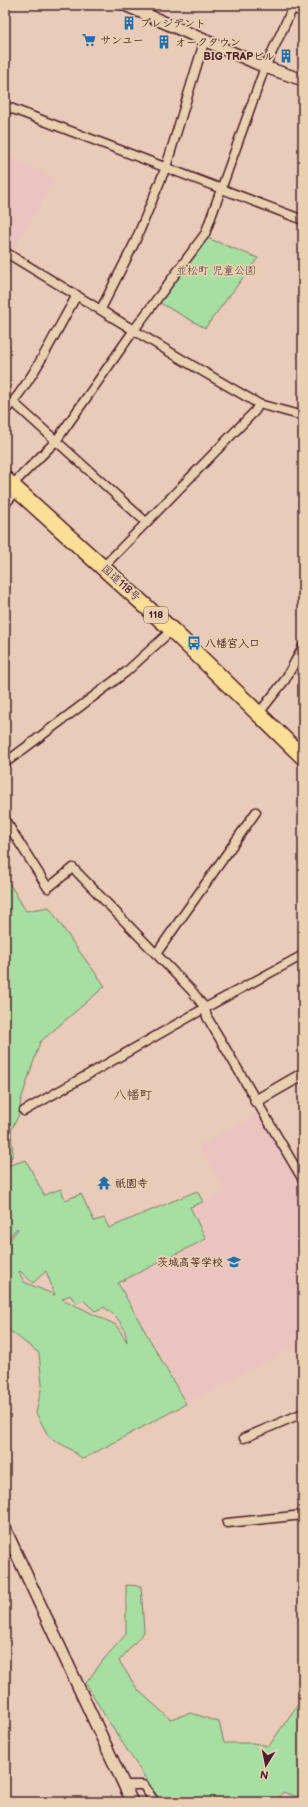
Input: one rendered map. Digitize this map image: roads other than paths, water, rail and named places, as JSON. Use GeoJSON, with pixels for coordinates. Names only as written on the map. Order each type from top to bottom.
{"type":"FeatureCollection","features":[{"type":"Feature","properties":{"kind":"highway","name":"国道118号"},"geometry":{"type":"LineString","coordinates":[[10,483],[172,630],[303,757]]}},
{"type":"Feature","properties":{"kind":"street"},"geometry":{"type":"LineString","coordinates":[[125,5],[146,9],[265,67],[303,80]]}},
{"type":"Feature","properties":{"kind":"street"},"geometry":{"type":"LineString","coordinates":[[5,502],[11,495],[10,483],[17,480],[56,441],[134,330],[205,234],[265,67],[292,6],[303,13]]}},
{"type":"Feature","properties":{"kind":"street"},"geometry":{"type":"LineString","coordinates":[[101,309],[135,242],[166,167],[205,39]]}},
{"type":"Feature","properties":{"kind":"street"},"geometry":{"type":"LineString","coordinates":[[5,106],[303,220]]}},
{"type":"Feature","properties":{"kind":"street"},"geometry":{"type":"LineString","coordinates":[[5,252],[183,360],[259,404],[303,416]]}},
{"type":"Feature","properties":{"kind":"street"},"geometry":{"type":"LineString","coordinates":[[5,411],[13,402],[42,357],[77,295]]}},
{"type":"Feature","properties":{"kind":"street"},"geometry":{"type":"LineString","coordinates":[[13,402],[147,523]]}},
{"type":"Feature","properties":{"kind":"street"},"geometry":{"type":"LineString","coordinates":[[103,567],[215,453],[255,411],[259,404]]}},
{"type":"Feature","properties":{"kind":"street"},"geometry":{"type":"LineString","coordinates":[[5,762],[126,672],[172,630]]}},
{"type":"Feature","properties":{"kind":"street"},"geometry":{"type":"LineString","coordinates":[[259,713],[285,680],[303,647]]}},
{"type":"Feature","properties":{"kind":"street"},"geometry":{"type":"LineString","coordinates":[[156,954],[256,812]]}},
{"type":"Feature","properties":{"kind":"street"},"geometry":{"type":"LineString","coordinates":[[5,820],[48,888],[73,868],[192,991],[205,1008],[207,1017],[303,1180]]}},
{"type":"Feature","properties":{"kind":"street"},"geometry":{"type":"LineString","coordinates":[[24,1111],[205,1008],[303,955]]}},
{"type":"Feature","properties":{"kind":"street"},"geometry":{"type":"LineString","coordinates":[[256,1101],[303,1074]]}},
{"type":"Feature","properties":{"kind":"street"},"geometry":{"type":"LineString","coordinates":[[244,1438],[303,1413]]}},
{"type":"Feature","properties":{"kind":"street"},"geometry":{"type":"LineString","coordinates":[[227,1524],[303,1515]]}},
{"type":"Feature","properties":{"kind":"street"},"geometry":{"type":"LineString","coordinates":[[5,1529],[132,1802]]}},
{"type":"Feature","properties":{"kind":"street"},"geometry":{"type":"LineString","coordinates":[[124,1785],[143,1786],[155,1802]]}},
{"type":"Feature","properties":{"kind":"place","name":"プレジデント"},"geometry":{"type":"Point","coordinates":[129,23]}},
{"type":"Feature","properties":{"kind":"place","name":"サンユー"},"geometry":{"type":"Point","coordinates":[89,40]}},
{"type":"Feature","properties":{"kind":"place","name":"オークタウン"},"geometry":{"type":"Point","coordinates":[164,42]}},
{"type":"Feature","properties":{"kind":"place","name":"BIG TRAPビル"},"geometry":{"type":"Point","coordinates":[286,56]}},
{"type":"Feature","properties":{"kind":"place","name":"八幡宮入口"},"geometry":{"type":"Point","coordinates":[194,643]}},
{"type":"Feature","properties":{"kind":"place","name":"祇園寺"},"geometry":{"type":"Point","coordinates":[104,1183]}},
{"type":"Feature","properties":{"kind":"place","name":"茨城高等学校"},"geometry":{"type":"Point","coordinates":[234,1262]}},
{"type":"Feature","properties":{"kind":"district","name":"八幡町"},"geometry":{"type":"Point","coordinates":[133,1095]}},
{"type":"Feature","properties":{"kind":"park label","name":"並松町 児童公園"},"geometry":{"type":"Point","coordinates":[216,270]}}]}
